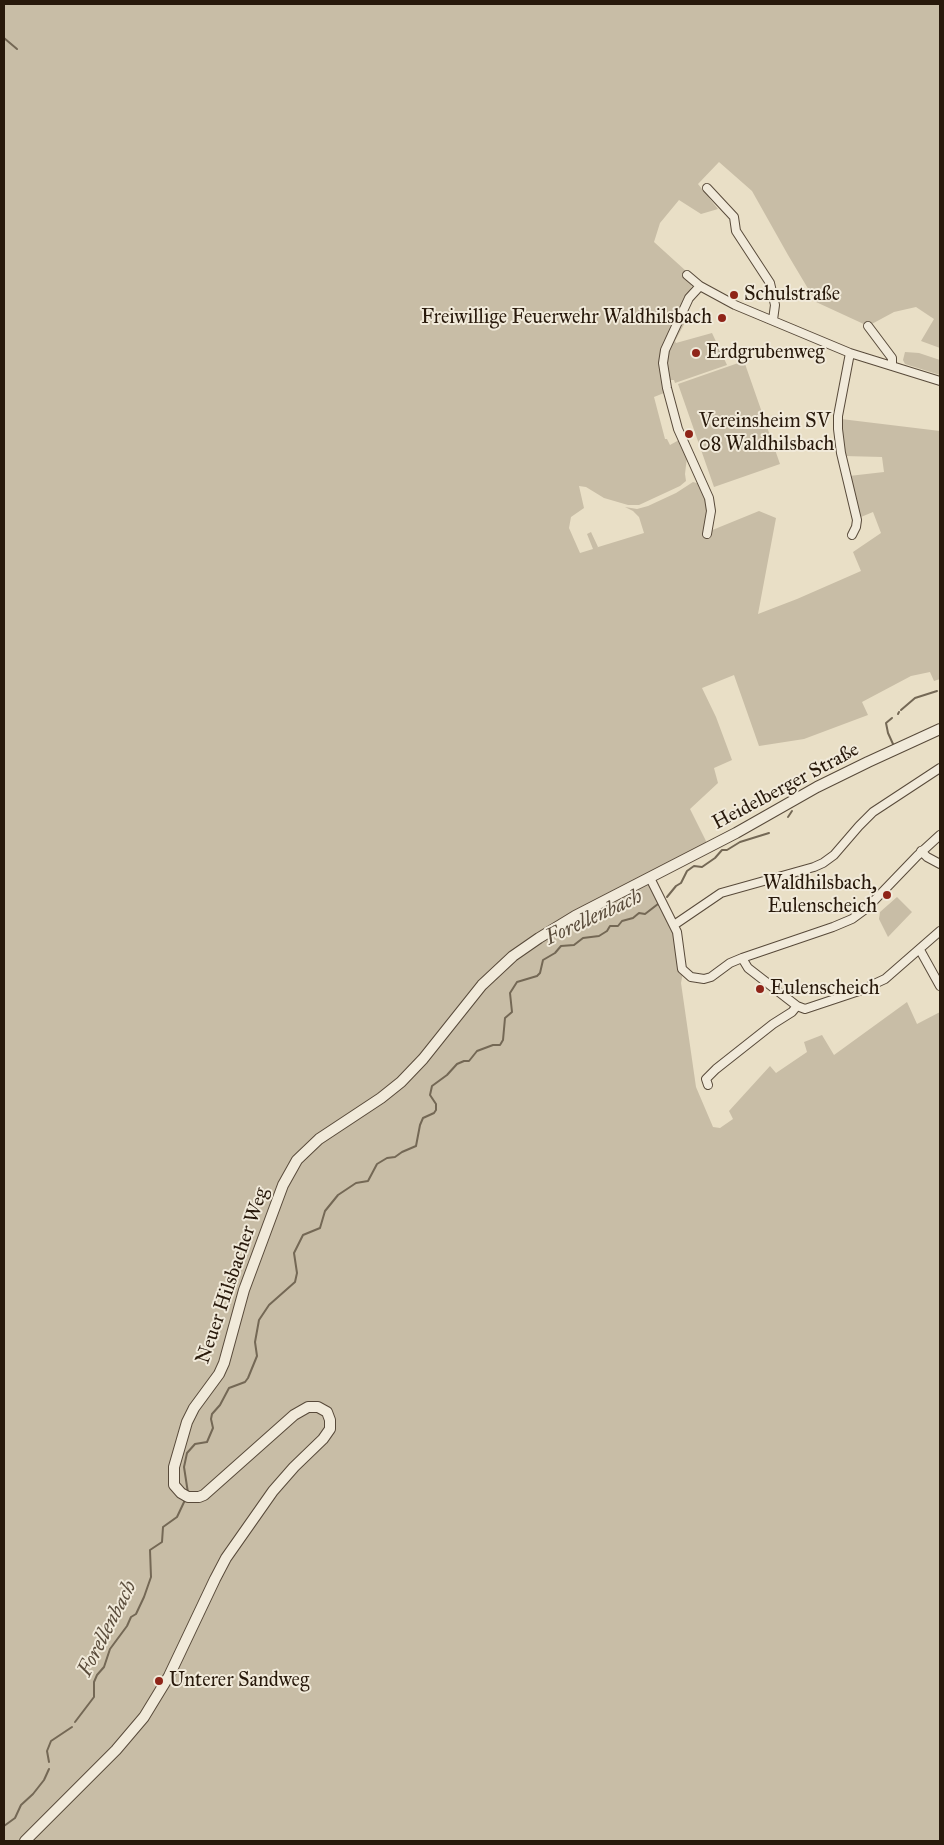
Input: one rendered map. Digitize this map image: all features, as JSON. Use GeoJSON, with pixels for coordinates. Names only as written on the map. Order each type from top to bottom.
{"type":"FeatureCollection","features":[{"type":"Feature","properties":{"kind":"street"},"geometry":{"type":"LineString","coordinates":[[707,188],[734,217],[736,231],[770,283],[775,305],[773,320]]}},
{"type":"Feature","properties":{"kind":"street"},"geometry":{"type":"LineString","coordinates":[[687,275],[700,286],[735,305],[850,353],[940,381]]}},
{"type":"Feature","properties":{"kind":"street"},"geometry":{"type":"LineString","coordinates":[[700,286],[689,298],[665,350],[663,362],[667,388],[680,434],[709,498],[711,511],[707,534]]}},
{"type":"Feature","properties":{"kind":"street"},"geometry":{"type":"LineString","coordinates":[[868,326],[892,359],[892,366]]}},
{"type":"Feature","properties":{"kind":"street"},"geometry":{"type":"LineString","coordinates":[[850,353],[838,416],[838,429],[841,453],[857,520],[852,534]]}},
{"type":"Feature","properties":{"kind":"street","name":"Heidelberger Straße"},"geometry":{"type":"LineString","coordinates":[[650,878],[736,833],[817,787],[940,730]]}},
{"type":"Feature","properties":{"kind":"street"},"geometry":{"type":"LineString","coordinates":[[674,925],[721,893],[824,863],[834,855],[858,826],[873,812],[940,768]]}},
{"type":"Feature","properties":{"kind":"street"},"geometry":{"type":"LineString","coordinates":[[650,878],[674,925],[679,940],[681,964],[684,972],[691,977],[701,980],[710,978],[730,963],[742,958],[850,920],[866,908],[940,835]]}},
{"type":"Feature","properties":{"kind":"street"},"geometry":{"type":"LineString","coordinates":[[922,851],[929,858],[940,864]]}},
{"type":"Feature","properties":{"kind":"street","name":"Neuer Hilsbacher Weg"},"geometry":{"type":"LineString","coordinates":[[25,1841],[120,1746],[144,1717],[171,1670],[214,1579],[226,1558],[282,1481],[323,1439],[330,1429],[330,1420],[326,1412],[318,1407],[308,1407],[294,1415],[207,1493],[198,1497],[188,1497],[181,1493],[174,1485],[174,1467],[187,1422],[194,1408],[217,1378],[224,1363],[244,1290],[281,1191],[293,1166],[315,1142],[381,1098],[409,1074],[427,1054],[467,1001],[513,956],[559,925],[650,878]]}},
{"type":"Feature","properties":{"kind":"street"},"geometry":{"type":"LineString","coordinates":[[742,958],[748,968],[802,1009],[873,986],[892,974],[940,931]]}},
{"type":"Feature","properties":{"kind":"street"},"geometry":{"type":"LineString","coordinates":[[920,950],[940,986]]}},
{"type":"Feature","properties":{"kind":"street"},"geometry":{"type":"LineString","coordinates":[[708,1085],[706,1079],[716,1069],[772,1024],[792,1012],[797,1006]]}},
{"type":"Feature","properties":{"kind":"shaded area"},"geometry":{"type":"Polygon","coordinates":[[[4,4],[940,4],[940,348],[921,341],[934,319],[916,307],[894,312],[868,326],[816,302],[752,191],[719,162],[698,184],[718,209],[701,214],[679,200],[660,223],[654,242],[686,271],[692,286],[670,330],[662,383],[664,393],[654,397],[665,439],[667,439],[670,445],[679,440],[687,457],[686,481],[680,486],[639,505],[628,505],[604,498],[586,487],[579,486],[584,508],[571,517],[569,528],[580,553],[593,549],[587,534],[591,532],[598,547],[595,548],[644,533],[639,517],[625,507],[637,509],[648,506],[676,493],[693,482],[700,484],[704,490],[710,531],[759,511],[776,518],[758,614],[861,571],[853,552],[881,533],[873,512],[861,517],[853,498],[849,476],[884,472],[882,457],[844,456],[841,419],[940,431],[940,679],[934,681],[930,672],[911,676],[862,702],[868,715],[804,739],[759,746],[734,675],[702,688],[716,717],[732,760],[714,768],[718,783],[690,809],[711,851],[655,880],[654,894],[663,914],[674,925],[683,972],[681,983],[696,1087],[713,1127],[720,1128],[733,1119],[729,1111],[770,1066],[776,1073],[807,1052],[804,1042],[822,1035],[834,1055],[907,1002],[917,1024],[940,1012],[940,1841],[4,1841],[4,4]]]}},
{"type":"Feature","properties":{"kind":"shaded area"},"geometry":{"type":"Polygon","coordinates":[[[684,316],[688,317],[675,341],[676,343],[712,333],[727,365],[675,383],[674,380],[668,380],[666,355],[684,316]]]}},
{"type":"Feature","properties":{"kind":"shaded area"},"geometry":{"type":"Polygon","coordinates":[[[905,352],[919,353],[940,360],[940,375],[905,364],[903,360],[905,352]]]}},
{"type":"Feature","properties":{"kind":"shaded area"},"geometry":{"type":"Polygon","coordinates":[[[744,361],[780,464],[714,487],[678,384],[744,361]]]}},
{"type":"Feature","properties":{"kind":"shaded area"},"geometry":{"type":"Polygon","coordinates":[[[897,897],[912,912],[888,937],[879,919],[880,912],[897,897]]]}},
{"type":"Feature","properties":{"kind":"waterway"},"geometry":{"type":"LineString","coordinates":[[4,38],[17,49]]}},
{"type":"Feature","properties":{"kind":"waterway","name":"Forellenbach"},"geometry":{"type":"LineString","coordinates":[[901,710],[915,698],[937,691]]}},
{"type":"Feature","properties":{"kind":"waterway","name":"Forellenbach"},"geometry":{"type":"LineString","coordinates":[[892,718],[886,723],[893,744]]}},
{"type":"Feature","properties":{"kind":"waterway","name":"Forellenbach"},"geometry":{"type":"LineString","coordinates":[[788,817],[792,811]]}},
{"type":"Feature","properties":{"kind":"waterway","name":"Forellenbach"},"geometry":{"type":"LineString","coordinates":[[667,897],[681,883],[687,871],[694,866],[702,867],[715,858],[722,850],[727,850],[740,842],[769,833]]}},
{"type":"Feature","properties":{"kind":"waterway","name":"Forellenbach"},"geometry":{"type":"LineString","coordinates":[[188,1493],[184,1467],[187,1453],[195,1444],[207,1442],[213,1428],[212,1414],[220,1405],[229,1388],[245,1382],[248,1378],[257,1356],[255,1342],[259,1320],[269,1305],[295,1282],[297,1273],[294,1253],[303,1235],[320,1228],[325,1211],[338,1195],[356,1183],[368,1181],[377,1164],[416,1146],[423,1118],[434,1113],[436,1110],[436,1104],[430,1095],[432,1086],[447,1075],[457,1064],[469,1061],[477,1051],[493,1045],[500,1045],[503,1040],[505,1018],[512,1012],[510,993],[517,982],[537,976],[540,973],[543,960],[555,953],[561,946],[574,945],[583,938],[599,936],[607,931],[610,926],[618,926],[622,921],[633,918],[639,913],[645,914],[658,904]]}},
{"type":"Feature","properties":{"kind":"waterway","name":"Forellenbach"},"geometry":{"type":"LineString","coordinates":[[75,1722],[94,1697],[94,1682],[104,1667],[110,1649],[127,1626],[131,1617],[136,1614],[144,1597],[151,1577],[150,1550],[162,1542],[163,1527],[177,1517],[185,1500]]}},
{"type":"Feature","properties":{"kind":"waterway","name":"Forellenbach"},"geometry":{"type":"LineString","coordinates":[[49,1762],[47,1751],[51,1741],[72,1727]]}},
{"type":"Feature","properties":{"kind":"waterway","name":"Forellenbach"},"geometry":{"type":"LineString","coordinates":[[4,1826],[15,1818],[21,1805],[44,1780],[49,1769]]}},
{"type":"Feature","properties":{"kind":"place","name":"Schulstraße"},"geometry":{"type":"Point","coordinates":[734,295]}},
{"type":"Feature","properties":{"kind":"place","name":"Freiwillige Feuerwehr Waldhilsbach"},"geometry":{"type":"Point","coordinates":[722,318]}},
{"type":"Feature","properties":{"kind":"place","name":"Erdgrubenweg"},"geometry":{"type":"Point","coordinates":[696,353]}},
{"type":"Feature","properties":{"kind":"place","name":"Vereinsheim SV 08 Waldhilsbach"},"geometry":{"type":"Point","coordinates":[689,434]}},
{"type":"Feature","properties":{"kind":"place","name":"Waldhilsbach, Eulenscheich"},"geometry":{"type":"Point","coordinates":[887,895]}},
{"type":"Feature","properties":{"kind":"place","name":"Eulenscheich"},"geometry":{"type":"Point","coordinates":[760,989]}},
{"type":"Feature","properties":{"kind":"place","name":"Unterer Sandweg"},"geometry":{"type":"Point","coordinates":[159,1681]}}]}
